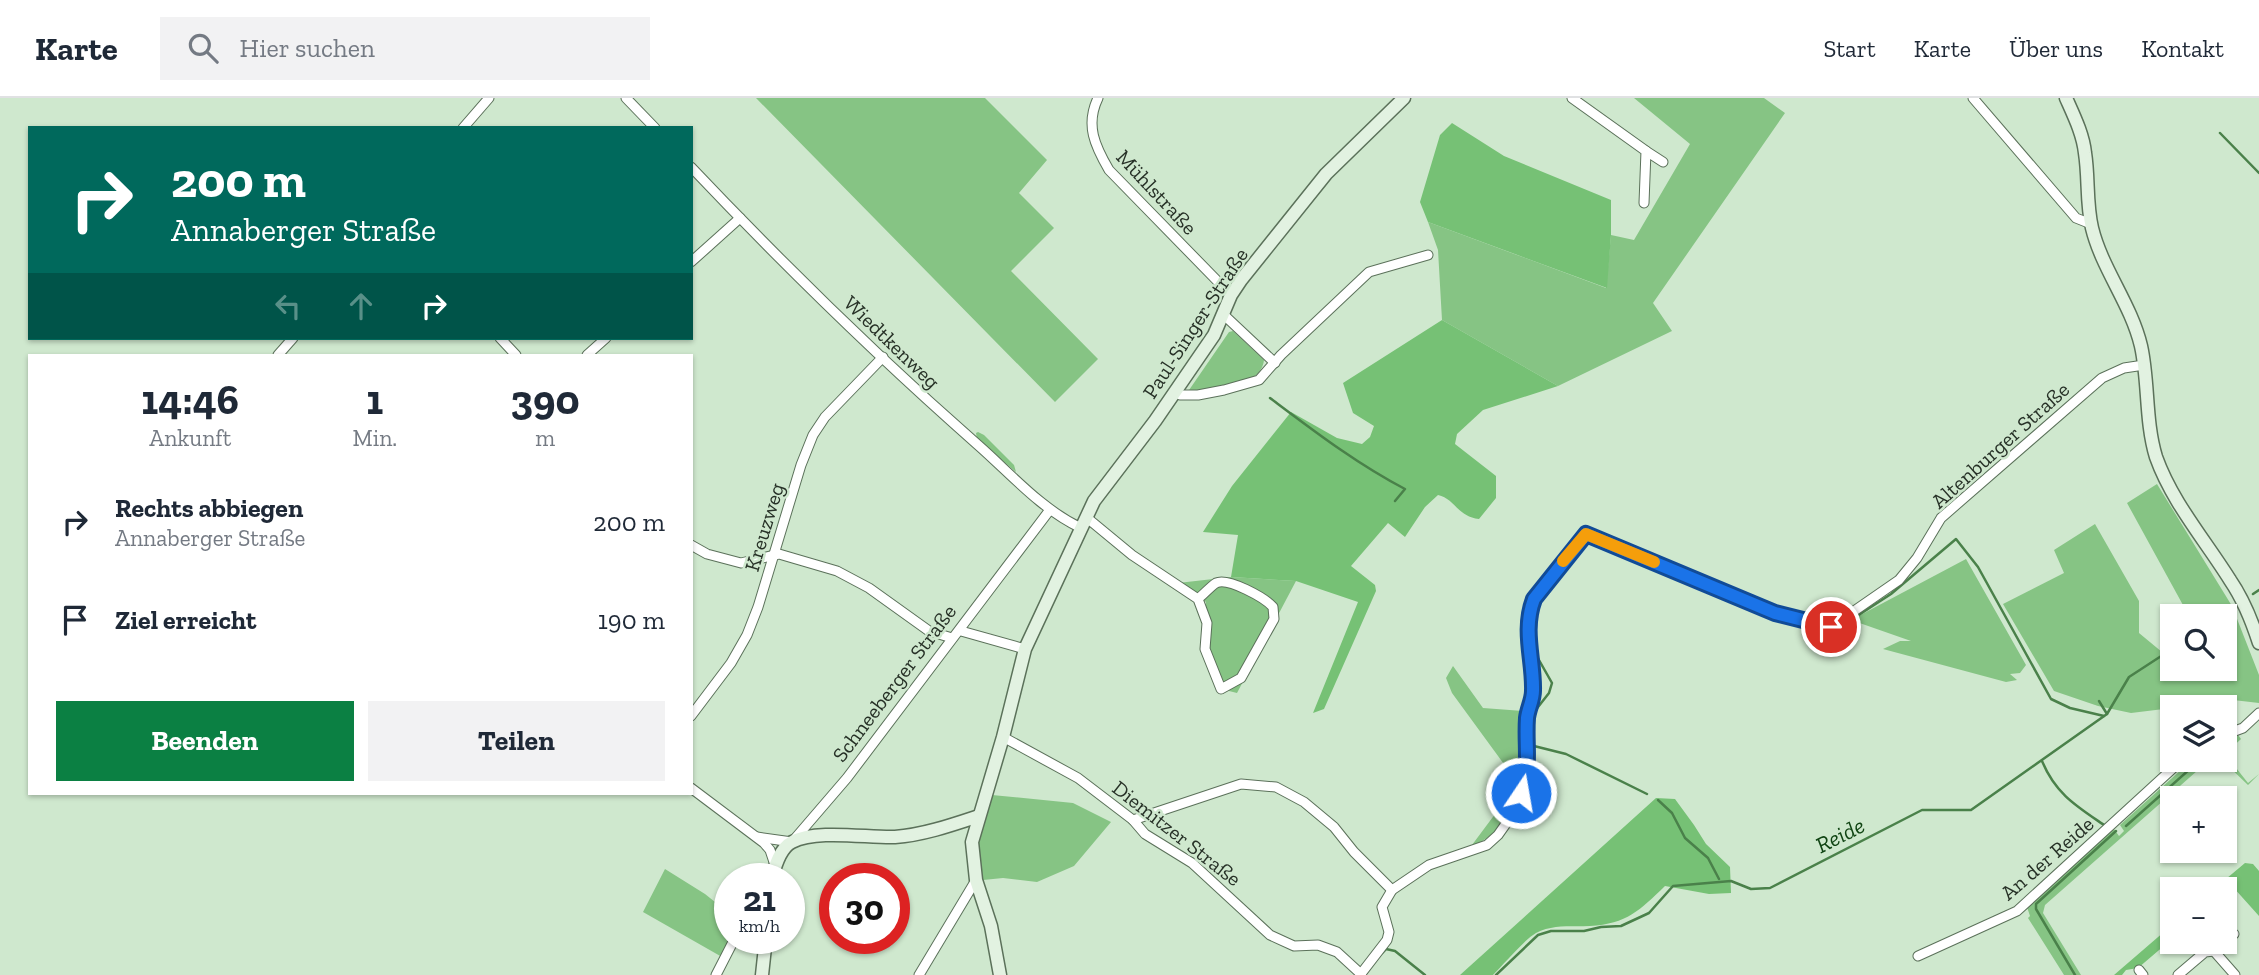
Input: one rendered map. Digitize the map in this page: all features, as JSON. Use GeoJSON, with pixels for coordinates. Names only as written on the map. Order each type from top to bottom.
{"type":"FeatureCollection","features":[{"type":"Feature","properties":{"kind":"street"},"geometry":{"type":"LineString","coordinates":[[465,126],[489,98]]}},
{"type":"Feature","properties":{"kind":"street"},"geometry":{"type":"LineString","coordinates":[[626,98],[652,126]]}},
{"type":"Feature","properties":{"kind":"street","name":"Mühlstraße"},"geometry":{"type":"LineString","coordinates":[[1098,98],[1092,112],[1092,134],[1109,170],[1231,295]]}},
{"type":"Feature","properties":{"kind":"street","name":"Paul-Singer-Straße"},"geometry":{"type":"LineString","coordinates":[[1000,975],[991,926],[976,880],[972,842],[1025,649],[1083,523],[1098,495],[1175,392],[1213,335],[1231,295],[1241,280],[1326,174],[1404,98]]}},
{"type":"Feature","properties":{"kind":"street"},"geometry":{"type":"LineString","coordinates":[[1572,98],[1662,162]]}},
{"type":"Feature","properties":{"kind":"street"},"geometry":{"type":"LineString","coordinates":[[1973,98],[2076,218],[2091,224]]}},
{"type":"Feature","properties":{"kind":"street"},"geometry":{"type":"LineString","coordinates":[[2066,98],[2081,134],[2085,153],[2095,241],[2130,313],[2141,345],[2149,426],[2161,470],[2243,602],[2259,643]]}},
{"type":"Feature","properties":{"kind":"street"},"geometry":{"type":"LineString","coordinates":[[1644,203],[1646,151]]}},
{"type":"Feature","properties":{"kind":"street","name":"Wiedtkenweg"},"geometry":{"type":"LineString","coordinates":[[693,169],[883,357],[1049,511],[1083,523]]}},
{"type":"Feature","properties":{"kind":"street"},"geometry":{"type":"LineString","coordinates":[[693,260],[740,218]]}},
{"type":"Feature","properties":{"kind":"street"},"geometry":{"type":"LineString","coordinates":[[1175,392],[1180,395],[1198,395],[1259,380],[1369,272],[1428,255]]}},
{"type":"Feature","properties":{"kind":"street"},"geometry":{"type":"LineString","coordinates":[[1224,315],[1275,363]]}},
{"type":"Feature","properties":{"kind":"street"},"geometry":{"type":"LineString","coordinates":[[279,354],[291,340]]}},
{"type":"Feature","properties":{"kind":"street"},"geometry":{"type":"LineString","coordinates":[[502,340],[515,354]]}},
{"type":"Feature","properties":{"kind":"street"},"geometry":{"type":"LineString","coordinates":[[588,354],[604,340]]}},
{"type":"Feature","properties":{"kind":"street","name":"Kreuzweg"},"geometry":{"type":"LineString","coordinates":[[693,713],[737,655],[758,607],[801,465],[813,435],[825,417],[883,357]]}},
{"type":"Feature","properties":{"kind":"street","name":"Altenburger Straße"},"geometry":{"type":"LineString","coordinates":[[1392,890],[1429,865],[1487,845],[1498,835],[1515,811],[1527,775],[1527,715],[1533,692],[1529,611],[1534,599],[1586,534],[1775,613],[1831,627],[1899,580],[1917,558],[1941,518],[2102,378],[2124,368],[2144,365]]}},
{"type":"Feature","properties":{"kind":"street","name":"Schneeberger Straße"},"geometry":{"type":"LineString","coordinates":[[776,863],[779,856],[847,778],[952,638],[961,631],[970,614],[1049,511]]}},
{"type":"Feature","properties":{"kind":"street"},"geometry":{"type":"LineString","coordinates":[[1083,523],[1198,598],[1207,623],[1205,649],[1221,689],[1241,678],[1274,619],[1273,607],[1264,598],[1227,582],[1216,583],[1198,598]]}},
{"type":"Feature","properties":{"kind":"street"},"geometry":{"type":"LineString","coordinates":[[693,546],[707,554],[741,563],[774,554],[821,565],[853,578],[929,631],[952,638]]}},
{"type":"Feature","properties":{"kind":"street"},"geometry":{"type":"LineString","coordinates":[[961,631],[1025,649]]}},
{"type":"Feature","properties":{"kind":"street"},"geometry":{"type":"LineString","coordinates":[[2237,730],[2259,713]]}},
{"type":"Feature","properties":{"kind":"street","name":"Diemitzer Straße"},"geometry":{"type":"LineString","coordinates":[[1003,737],[1078,778],[1133,820],[1145,834],[1192,863],[1270,935],[1294,946],[1318,945],[1337,952],[1360,974]]}},
{"type":"Feature","properties":{"kind":"street","name":"An der Reide"},"geometry":{"type":"LineString","coordinates":[[1918,957],[2017,911],[2169,772]]}},
{"type":"Feature","properties":{"kind":"street"},"geometry":{"type":"LineString","coordinates":[[1133,820],[1241,784],[1276,787],[1304,802],[1334,827],[1392,890],[1382,907]]}},
{"type":"Feature","properties":{"kind":"street"},"geometry":{"type":"LineString","coordinates":[[693,789],[757,837],[770,850],[774,863]]}},
{"type":"Feature","properties":{"kind":"street"},"geometry":{"type":"LineString","coordinates":[[757,837],[792,842],[835,835],[905,835],[979,816]]}},
{"type":"Feature","properties":{"kind":"street"},"geometry":{"type":"LineString","coordinates":[[1360,974],[1387,940],[1380,879]]}},
{"type":"Feature","properties":{"kind":"street"},"geometry":{"type":"LineString","coordinates":[[919,975],[976,880]]}},
{"type":"Feature","properties":{"kind":"street"},"geometry":{"type":"LineString","coordinates":[[716,975],[727,954]]}},
{"type":"Feature","properties":{"kind":"street"},"geometry":{"type":"LineString","coordinates":[[762,975],[764,954]]}},
{"type":"Feature","properties":{"kind":"street"},"geometry":{"type":"LineString","coordinates":[[2178,975],[2203,954]]}},
{"type":"Feature","properties":{"kind":"street"},"geometry":{"type":"LineString","coordinates":[[2217,954],[2235,975]]}},
{"type":"Feature","properties":{"kind":"green space"},"geometry":{"type":"Polygon","coordinates":[[[756,98],[985,98],[1047,160],[1019,193],[1054,228],[1011,271],[1098,359],[1055,402],[756,98]]]}},
{"type":"Feature","properties":{"kind":"green space"},"geometry":{"type":"Polygon","coordinates":[[[1634,98],[1764,98],[1785,113],[1653,303],[1672,331],[1558,386],[1442,320],[1438,250],[1428,222],[1606,288],[1611,235],[1634,240],[1690,144],[1634,98]]]}},
{"type":"Feature","properties":{"kind":"green space"},"geometry":{"type":"Polygon","coordinates":[[[1452,123],[1504,156],[1611,200],[1607,288],[1428,222],[1420,202],[1440,135],[1452,123]]]}},
{"type":"Feature","properties":{"kind":"green space"},"geometry":{"type":"Polygon","coordinates":[[[1442,320],[1558,386],[1483,410],[1457,434],[1455,444],[1496,476],[1496,498],[1479,519],[1466,515],[1438,495],[1425,507],[1405,537],[1388,523],[1351,566],[1375,585],[1376,591],[1324,709],[1313,713],[1358,602],[1296,581],[1231,577],[1238,535],[1203,532],[1232,486],[1291,412],[1337,438],[1362,444],[1370,437],[1374,426],[1353,413],[1343,383],[1442,320]]]}},
{"type":"Feature","properties":{"kind":"green space"},"geometry":{"type":"Polygon","coordinates":[[[1233,331],[1264,360],[1261,370],[1254,377],[1233,386],[1187,393],[1229,332],[1233,331]]]}},
{"type":"Feature","properties":{"kind":"green space"},"geometry":{"type":"Polygon","coordinates":[[[978,432],[1014,465],[1016,472],[977,439],[978,432]]]}},
{"type":"Feature","properties":{"kind":"green space"},"geometry":{"type":"Polygon","coordinates":[[[2157,484],[2231,604],[2182,604],[2127,503],[2157,484]]]}},
{"type":"Feature","properties":{"kind":"green space"},"geometry":{"type":"Polygon","coordinates":[[[2095,524],[2139,601],[2139,633],[2160,650],[2160,681],[2237,681],[2237,619],[2259,675],[2259,703],[2237,700],[2237,695],[2160,695],[2160,709],[2131,713],[2098,706],[2054,691],[2003,604],[2064,573],[2054,550],[2095,524]]]}},
{"type":"Feature","properties":{"kind":"green space"},"geometry":{"type":"Polygon","coordinates":[[[1966,559],[2026,665],[2020,673],[2010,674],[2017,680],[2006,682],[1883,649],[1900,641],[1911,641],[1851,620],[1966,559]]]}},
{"type":"Feature","properties":{"kind":"green space"},"geometry":{"type":"Polygon","coordinates":[[[1231,577],[1296,581],[1237,693],[1221,689],[1205,649],[1206,602],[1178,583],[1231,577]]]}},
{"type":"Feature","properties":{"kind":"green space"},"geometry":{"type":"Polygon","coordinates":[[[1453,666],[1483,708],[1523,711],[1525,764],[1519,794],[1500,826],[1491,835],[1472,845],[1507,798],[1509,771],[1452,693],[1446,678],[1453,666]]]}},
{"type":"Feature","properties":{"kind":"green space"},"geometry":{"type":"Polygon","coordinates":[[[2237,769],[2248,783],[2259,774],[2248,785],[2234,772],[2237,769]]]}},
{"type":"Feature","properties":{"kind":"green space"},"geometry":{"type":"Polygon","coordinates":[[[2179,772],[2196,772],[2180,786],[2163,786],[2179,772]]]}},
{"type":"Feature","properties":{"kind":"green space"},"geometry":{"type":"Polygon","coordinates":[[[2160,789],[2160,804],[2045,905],[2043,913],[2081,975],[2064,975],[2028,918],[2030,916],[2027,907],[2110,831],[2114,829],[2119,836],[2124,831],[2120,825],[2160,789]]]}},
{"type":"Feature","properties":{"kind":"green space"},"geometry":{"type":"Polygon","coordinates":[[[992,795],[1073,803],[1111,822],[1074,866],[1037,882],[1003,878],[983,880],[978,845],[992,795]]]}},
{"type":"Feature","properties":{"kind":"green space"},"geometry":{"type":"Polygon","coordinates":[[[1656,798],[1675,799],[1706,844],[1730,867],[1731,893],[1709,894],[1665,886],[1640,909],[1623,919],[1603,925],[1542,930],[1526,941],[1493,975],[1460,975],[1656,798]]]}},
{"type":"Feature","properties":{"kind":"green space"},"geometry":{"type":"Polygon","coordinates":[[[2245,863],[2253,864],[2259,871],[2259,916],[2237,891],[2237,877],[2228,877],[2245,863]]]}},
{"type":"Feature","properties":{"kind":"green space"},"geometry":{"type":"Polygon","coordinates":[[[665,869],[714,901],[714,952],[643,912],[665,869]]]}},
{"type":"Feature","properties":{"kind":"green space"},"geometry":{"type":"Polygon","coordinates":[[[2160,935],[2160,949],[2138,968],[2126,970],[2122,975],[2114,975],[2160,935]]]}},
{"type":"Feature","properties":{"kind":"waterway"},"geometry":{"type":"LineString","coordinates":[[2220,133],[2259,173]]}},
{"type":"Feature","properties":{"kind":"waterway"},"geometry":{"type":"LineString","coordinates":[[1270,398],[1353,458],[1405,489],[1395,501]]}},
{"type":"Feature","properties":{"kind":"waterway"},"geometry":{"type":"LineString","coordinates":[[1851,620],[1891,594],[1956,539],[1978,567],[2051,699],[2070,708],[2104,716]]}},
{"type":"Feature","properties":{"kind":"waterway","name":"Reide"},"geometry":{"type":"LineString","coordinates":[[2253,594],[2259,590]]}},
{"type":"Feature","properties":{"kind":"waterway"},"geometry":{"type":"LineString","coordinates":[[1531,716],[1549,693],[1552,683],[1535,653],[1534,640]]}},
{"type":"Feature","properties":{"kind":"waterway","name":"Reide"},"geometry":{"type":"LineString","coordinates":[[1496,975],[1538,935],[1551,931],[1584,931],[1621,926],[1649,913],[1673,886],[1731,881],[1751,889],[1770,888],[1922,810],[1971,810],[2107,714],[2129,677],[2160,657]]}},
{"type":"Feature","properties":{"kind":"waterway"},"geometry":{"type":"LineString","coordinates":[[2099,701],[2107,714]]}},
{"type":"Feature","properties":{"kind":"waterway"},"geometry":{"type":"LineString","coordinates":[[1534,746],[1566,754],[1647,794]]}},
{"type":"Feature","properties":{"kind":"waterway"},"geometry":{"type":"LineString","coordinates":[[2042,761],[2061,792],[2107,827]]}},
{"type":"Feature","properties":{"kind":"waterway"},"geometry":{"type":"LineString","coordinates":[[2126,826],[2187,772]]}},
{"type":"Feature","properties":{"kind":"waterway"},"geometry":{"type":"LineString","coordinates":[[1658,800],[1672,813],[1685,838],[1708,858],[1719,879]]}},
{"type":"Feature","properties":{"kind":"waterway"},"geometry":{"type":"LineString","coordinates":[[2075,975],[2036,909],[2036,904],[2116,831]]}},
{"type":"Feature","properties":{"kind":"waterway"},"geometry":{"type":"LineString","coordinates":[[1382,953],[1386,949],[1395,951],[1425,975]]}},
{"type":"Feature","properties":{"kind":"slow traffic"},"geometry":{"type":"LineString","coordinates":[[1563,561],[1586,534],[1654,562]]}},
{"type":"Feature","properties":{"kind":"route"},"geometry":{"type":"LineString","coordinates":[[1521,793],[1527,775],[1527,715],[1533,692],[1529,611],[1534,599],[1586,534],[1775,613],[1831,627]]}}]}
